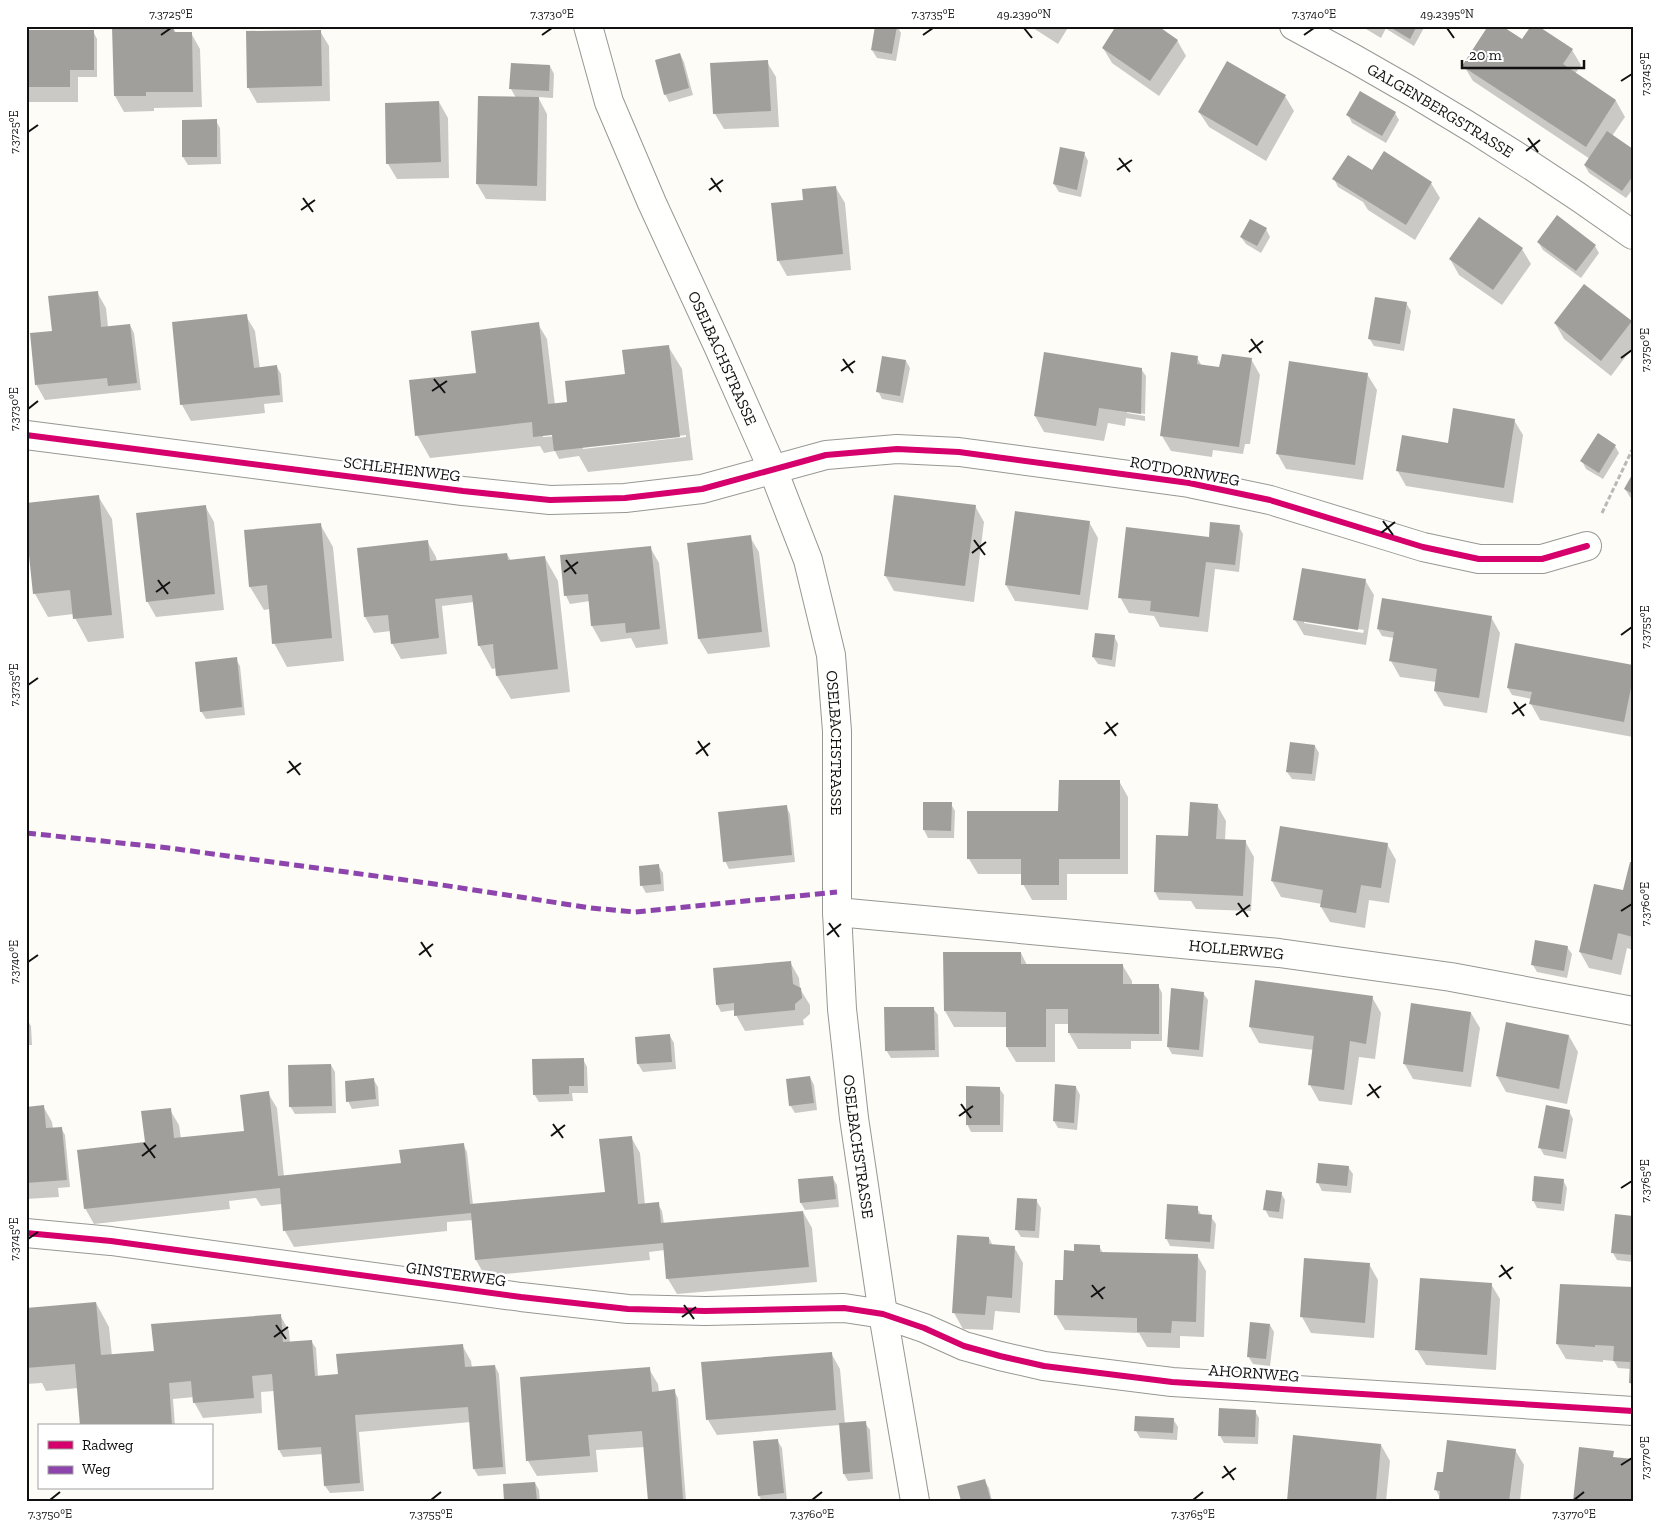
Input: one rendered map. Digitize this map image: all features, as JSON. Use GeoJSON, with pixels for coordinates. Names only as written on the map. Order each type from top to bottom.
{"type":"FeatureCollection","features":[{"type":"Feature","properties":{"kind":"street","name":"OSELBACHSTRASSE"},"geometry":{"type":"LineString","coordinates":[[588,26],[609,102],[652,203],[773,470],[808,560],[831,655],[837,731],[837,912],[842,1009],[854,1118],[883,1314],[915,1501]]}},
{"type":"Feature","properties":{"kind":"street","name":"GALGENBERGSTRASSE"},"geometry":{"type":"LineString","coordinates":[[1294,26],[1430,102],[1573,192],[1633,235]]}},
{"type":"Feature","properties":{"kind":"street","name":"SCHLEHENWEG"},"geometry":{"type":"LineString","coordinates":[[26,434],[463,491],[550,500],[625,498],[702,489],[773,470]]}},
{"type":"Feature","properties":{"kind":"street","name":"ROTDORNWEG"},"geometry":{"type":"LineString","coordinates":[[773,470],[826,456],[844,454],[897,449],[959,452],[1179,482],[1270,500],[1423,547],[1479,559],[1542,559],[1587,546]]}},
{"type":"Feature","properties":{"kind":"street","name":"HOLLERWEG"},"geometry":{"type":"LineString","coordinates":[[837,912],[1279,953],[1451,976],[1633,1011]]}},
{"type":"Feature","properties":{"kind":"street","name":"GINSTERWEG"},"geometry":{"type":"LineString","coordinates":[[26,1233],[111,1241],[521,1297],[628,1309],[704,1311],[844,1308],[883,1314]]}},
{"type":"Feature","properties":{"kind":"street","name":"AHORNWEG"},"geometry":{"type":"LineString","coordinates":[[883,1314],[924,1328],[964,1346],[1044,1366],[1172,1382],[1633,1411]]}},
{"type":"Feature","properties":{"kind":"path"},"geometry":{"type":"LineString","coordinates":[[1587,546],[1633,448]]}},
{"type":"Feature","properties":{"kind":"building"},"geometry":{"type":"Polygon","coordinates":[[[173,26],[174,32],[192,32],[193,92],[146,92],[146,96],[114,96],[112,27],[173,26]]]}},
{"type":"Feature","properties":{"kind":"building"},"geometry":{"type":"Polygon","coordinates":[[[875,26],[897,26],[892,54],[871,50],[875,26]]]}},
{"type":"Feature","properties":{"kind":"building"},"geometry":{"type":"Polygon","coordinates":[[[1116,26],[1158,26],[1178,40],[1150,81],[1102,48],[1116,26]]]}},
{"type":"Feature","properties":{"kind":"building"},"geometry":{"type":"Polygon","coordinates":[[[1388,26],[1417,26],[1410,39],[1388,26]]]}},
{"type":"Feature","properties":{"kind":"building"},"geometry":{"type":"Polygon","coordinates":[[[1488,26],[1502,26],[1522,39],[1531,26],[1538,26],[1573,49],[1563,64],[1616,100],[1586,147],[1462,66],[1488,26]]]}},
{"type":"Feature","properties":{"kind":"building"},"geometry":{"type":"Polygon","coordinates":[[[26,30],[94,30],[94,70],[70,70],[70,87],[26,87],[26,30]]]}},
{"type":"Feature","properties":{"kind":"building"},"geometry":{"type":"Polygon","coordinates":[[[321,30],[322,86],[247,88],[246,31],[321,30]]]}},
{"type":"Feature","properties":{"kind":"building"},"geometry":{"type":"Polygon","coordinates":[[[680,53],[689,88],[664,95],[655,60],[680,53]]]}},
{"type":"Feature","properties":{"kind":"building"},"geometry":{"type":"Polygon","coordinates":[[[768,60],[771,111],[713,114],[710,63],[768,60]]]}},
{"type":"Feature","properties":{"kind":"building"},"geometry":{"type":"Polygon","coordinates":[[[1227,61],[1286,95],[1257,146],[1198,112],[1227,61]]]}},
{"type":"Feature","properties":{"kind":"building"},"geometry":{"type":"Polygon","coordinates":[[[511,63],[550,65],[549,91],[509,89],[511,63]]]}},
{"type":"Feature","properties":{"kind":"building"},"geometry":{"type":"Polygon","coordinates":[[[1360,91],[1396,112],[1382,136],[1346,115],[1360,91]]]}},
{"type":"Feature","properties":{"kind":"building"},"geometry":{"type":"Polygon","coordinates":[[[478,96],[539,97],[537,186],[476,184],[478,96]]]}},
{"type":"Feature","properties":{"kind":"building"},"geometry":{"type":"Polygon","coordinates":[[[439,101],[441,162],[386,164],[385,103],[439,101]]]}},
{"type":"Feature","properties":{"kind":"building"},"geometry":{"type":"Polygon","coordinates":[[[217,119],[217,157],[182,157],[182,120],[217,119]]]}},
{"type":"Feature","properties":{"kind":"building"},"geometry":{"type":"Polygon","coordinates":[[[1607,131],[1633,149],[1633,176],[1622,191],[1584,165],[1607,131]]]}},
{"type":"Feature","properties":{"kind":"building"},"geometry":{"type":"Polygon","coordinates":[[[1060,147],[1085,152],[1077,190],[1053,184],[1060,147]]]}},
{"type":"Feature","properties":{"kind":"building"},"geometry":{"type":"Polygon","coordinates":[[[1384,151],[1432,182],[1406,225],[1332,179],[1348,155],[1372,170],[1384,151]]]}},
{"type":"Feature","properties":{"kind":"building"},"geometry":{"type":"Polygon","coordinates":[[[836,186],[843,254],[777,261],[771,203],[803,200],[802,189],[836,186]]]}},
{"type":"Feature","properties":{"kind":"building"},"geometry":{"type":"Polygon","coordinates":[[[1557,215],[1596,245],[1576,271],[1537,242],[1557,215]]]}},
{"type":"Feature","properties":{"kind":"building"},"geometry":{"type":"Polygon","coordinates":[[[1479,217],[1523,248],[1493,290],[1449,259],[1479,217]]]}},
{"type":"Feature","properties":{"kind":"building"},"geometry":{"type":"Polygon","coordinates":[[[1250,219],[1267,228],[1257,246],[1240,237],[1250,219]]]}},
{"type":"Feature","properties":{"kind":"building"},"geometry":{"type":"Polygon","coordinates":[[[1584,284],[1632,321],[1601,361],[1554,323],[1584,284]]]}},
{"type":"Feature","properties":{"kind":"building"},"geometry":{"type":"Polygon","coordinates":[[[98,291],[101,327],[130,324],[137,383],[108,386],[107,378],[35,385],[30,333],[52,331],[48,296],[98,291]]]}},
{"type":"Feature","properties":{"kind":"building"},"geometry":{"type":"Polygon","coordinates":[[[1375,297],[1407,302],[1400,344],[1368,339],[1375,297]]]}},
{"type":"Feature","properties":{"kind":"building"},"geometry":{"type":"Polygon","coordinates":[[[247,314],[254,368],[277,365],[280,395],[180,405],[172,322],[247,314]]]}},
{"type":"Feature","properties":{"kind":"building"},"geometry":{"type":"Polygon","coordinates":[[[539,322],[548,404],[567,402],[565,381],[625,374],[622,350],[669,345],[680,437],[554,451],[552,435],[533,437],[532,422],[415,436],[409,380],[476,373],[471,331],[539,322]]]}},
{"type":"Feature","properties":{"kind":"building"},"geometry":{"type":"Polygon","coordinates":[[[1044,352],[1142,368],[1141,414],[1099,408],[1096,426],[1034,416],[1044,352]]]}},
{"type":"Feature","properties":{"kind":"building"},"geometry":{"type":"Polygon","coordinates":[[[1171,352],[1198,356],[1197,364],[1219,367],[1222,354],[1252,358],[1239,447],[1160,436],[1171,352]]]}},
{"type":"Feature","properties":{"kind":"building"},"geometry":{"type":"Polygon","coordinates":[[[882,356],[906,360],[900,396],[876,392],[882,356]]]}},
{"type":"Feature","properties":{"kind":"building"},"geometry":{"type":"Polygon","coordinates":[[[1289,361],[1368,373],[1355,465],[1276,454],[1289,361]]]}},
{"type":"Feature","properties":{"kind":"building"},"geometry":{"type":"Polygon","coordinates":[[[1453,408],[1515,419],[1504,488],[1396,471],[1402,435],[1448,443],[1453,408]]]}},
{"type":"Feature","properties":{"kind":"building"},"geometry":{"type":"Polygon","coordinates":[[[1598,433],[1616,445],[1599,473],[1580,461],[1598,433]]]}},
{"type":"Feature","properties":{"kind":"building"},"geometry":{"type":"Polygon","coordinates":[[[1633,473],[1633,494],[1624,489],[1633,473]]]}},
{"type":"Feature","properties":{"kind":"building"},"geometry":{"type":"Polygon","coordinates":[[[99,495],[112,615],[73,619],[70,590],[33,594],[28,546],[26,546],[26,503],[99,495]]]}},
{"type":"Feature","properties":{"kind":"building"},"geometry":{"type":"Polygon","coordinates":[[[894,495],[976,505],[965,586],[884,576],[894,495]]]}},
{"type":"Feature","properties":{"kind":"building"},"geometry":{"type":"Polygon","coordinates":[[[206,505],[215,594],[146,602],[136,513],[206,505]]]}},
{"type":"Feature","properties":{"kind":"building"},"geometry":{"type":"Polygon","coordinates":[[[1015,511],[1090,521],[1080,595],[1005,585],[1015,511]]]}},
{"type":"Feature","properties":{"kind":"building"},"geometry":{"type":"Polygon","coordinates":[[[1210,522],[1240,525],[1235,565],[1206,562],[1199,617],[1150,611],[1151,601],[1118,598],[1126,527],[1209,537],[1210,522]]]}},
{"type":"Feature","properties":{"kind":"building"},"geometry":{"type":"Polygon","coordinates":[[[321,523],[332,638],[272,644],[267,585],[249,587],[244,530],[321,523]]]}},
{"type":"Feature","properties":{"kind":"building"},"geometry":{"type":"Polygon","coordinates":[[[751,535],[762,632],[698,639],[687,543],[751,535]]]}},
{"type":"Feature","properties":{"kind":"building"},"geometry":{"type":"Polygon","coordinates":[[[428,540],[430,561],[507,553],[508,560],[545,556],[558,669],[496,676],[493,644],[478,646],[472,595],[435,599],[439,638],[391,644],[388,615],[364,617],[357,548],[428,540]]]}},
{"type":"Feature","properties":{"kind":"building"},"geometry":{"type":"Polygon","coordinates":[[[651,546],[660,629],[626,633],[625,623],[591,626],[588,594],[564,596],[560,555],[651,546]]]}},
{"type":"Feature","properties":{"kind":"building"},"geometry":{"type":"Polygon","coordinates":[[[1302,568],[1366,579],[1358,630],[1293,620],[1302,568]]]}},
{"type":"Feature","properties":{"kind":"building"},"geometry":{"type":"Polygon","coordinates":[[[1382,598],[1492,616],[1479,698],[1434,691],[1437,669],[1389,661],[1394,632],[1377,629],[1382,598]]]}},
{"type":"Feature","properties":{"kind":"building"},"geometry":{"type":"Polygon","coordinates":[[[1095,633],[1115,635],[1112,660],[1092,657],[1095,633]]]}},
{"type":"Feature","properties":{"kind":"building"},"geometry":{"type":"Polygon","coordinates":[[[1515,643],[1633,665],[1633,678],[1624,722],[1529,704],[1532,692],[1507,688],[1515,643]]]}},
{"type":"Feature","properties":{"kind":"building"},"geometry":{"type":"Polygon","coordinates":[[[237,657],[242,707],[200,712],[195,662],[237,657]]]}},
{"type":"Feature","properties":{"kind":"building"},"geometry":{"type":"Polygon","coordinates":[[[1290,742],[1315,745],[1312,774],[1286,772],[1290,742]]]}},
{"type":"Feature","properties":{"kind":"building"},"geometry":{"type":"Polygon","coordinates":[[[1059,780],[1120,780],[1120,859],[1059,859],[1059,885],[1021,885],[1021,859],[967,859],[967,811],[1058,811],[1059,780]]]}},
{"type":"Feature","properties":{"kind":"building"},"geometry":{"type":"Polygon","coordinates":[[[923,802],[952,802],[951,831],[923,830],[923,802]]]}},
{"type":"Feature","properties":{"kind":"building"},"geometry":{"type":"Polygon","coordinates":[[[1190,802],[1218,804],[1216,839],[1246,840],[1243,896],[1154,892],[1156,835],[1188,836],[1190,802]]]}},
{"type":"Feature","properties":{"kind":"building"},"geometry":{"type":"Polygon","coordinates":[[[787,805],[792,855],[723,862],[718,812],[787,805]]]}},
{"type":"Feature","properties":{"kind":"building"},"geometry":{"type":"Polygon","coordinates":[[[1280,826],[1388,843],[1381,888],[1361,885],[1356,913],[1320,907],[1323,890],[1271,881],[1280,826]]]}},
{"type":"Feature","properties":{"kind":"building"},"geometry":{"type":"Polygon","coordinates":[[[1630,862],[1633,862],[1633,937],[1618,933],[1612,960],[1579,952],[1594,884],[1623,890],[1630,862]]]}},
{"type":"Feature","properties":{"kind":"building"},"geometry":{"type":"Polygon","coordinates":[[[659,864],[661,884],[640,886],[639,866],[659,864]]]}},
{"type":"Feature","properties":{"kind":"building"},"geometry":{"type":"Polygon","coordinates":[[[1535,940],[1568,946],[1564,971],[1531,965],[1535,940]]]}},
{"type":"Feature","properties":{"kind":"building"},"geometry":{"type":"Polygon","coordinates":[[[943,952],[1021,952],[1021,964],[1123,964],[1123,984],[1159,984],[1159,1034],[1068,1033],[1068,1009],[1046,1009],[1046,1047],[1006,1047],[1006,1012],[944,1011],[943,952]]]}},
{"type":"Feature","properties":{"kind":"building"},"geometry":{"type":"Polygon","coordinates":[[[791,961],[793,984],[801,988],[802,998],[795,1004],[795,1010],[734,1016],[734,1003],[716,1005],[713,968],[791,961]]]}},
{"type":"Feature","properties":{"kind":"building"},"geometry":{"type":"Polygon","coordinates":[[[1255,980],[1373,996],[1366,1044],[1350,1041],[1344,1090],[1308,1085],[1314,1036],[1249,1027],[1255,980]]]}},
{"type":"Feature","properties":{"kind":"building"},"geometry":{"type":"Polygon","coordinates":[[[1171,988],[1204,992],[1199,1050],[1167,1047],[1171,988]]]}},
{"type":"Feature","properties":{"kind":"building"},"geometry":{"type":"Polygon","coordinates":[[[1411,1003],[1471,1012],[1463,1072],[1403,1064],[1411,1003]]]}},
{"type":"Feature","properties":{"kind":"building"},"geometry":{"type":"Polygon","coordinates":[[[884,1007],[934,1007],[935,1050],[885,1051],[884,1007]]]}},
{"type":"Feature","properties":{"kind":"building"},"geometry":{"type":"Polygon","coordinates":[[[1506,1022],[1569,1035],[1559,1089],[1496,1076],[1506,1022]]]}},
{"type":"Feature","properties":{"kind":"building"},"geometry":{"type":"Polygon","coordinates":[[[670,1034],[672,1062],[637,1064],[635,1037],[670,1034]]]}},
{"type":"Feature","properties":{"kind":"building"},"geometry":{"type":"Polygon","coordinates":[[[584,1058],[584,1086],[569,1086],[569,1094],[533,1095],[532,1059],[584,1058]]]}},
{"type":"Feature","properties":{"kind":"building"},"geometry":{"type":"Polygon","coordinates":[[[331,1064],[332,1106],[289,1107],[288,1065],[331,1064]]]}},
{"type":"Feature","properties":{"kind":"building"},"geometry":{"type":"Polygon","coordinates":[[[810,1076],[814,1103],[789,1106],[786,1079],[810,1076]]]}},
{"type":"Feature","properties":{"kind":"building"},"geometry":{"type":"Polygon","coordinates":[[[374,1078],[376,1099],[346,1102],[345,1081],[374,1078]]]}},
{"type":"Feature","properties":{"kind":"building"},"geometry":{"type":"Polygon","coordinates":[[[1055,1084],[1076,1086],[1074,1123],[1053,1121],[1055,1084]]]}},
{"type":"Feature","properties":{"kind":"building"},"geometry":{"type":"Polygon","coordinates":[[[966,1086],[1000,1087],[1000,1125],[966,1125],[966,1086]]]}},
{"type":"Feature","properties":{"kind":"building"},"geometry":{"type":"Polygon","coordinates":[[[269,1091],[278,1176],[401,1163],[399,1150],[464,1143],[470,1204],[605,1192],[599,1139],[632,1136],[638,1204],[659,1202],[661,1223],[803,1211],[809,1267],[666,1279],[663,1243],[475,1260],[471,1213],[283,1231],[280,1188],[84,1209],[77,1150],[145,1142],[141,1111],[171,1108],[174,1138],[244,1131],[240,1095],[269,1091]]]}},
{"type":"Feature","properties":{"kind":"building"},"geometry":{"type":"Polygon","coordinates":[[[44,1105],[46,1128],[62,1127],[67,1180],[26,1183],[26,1107],[44,1105]]]}},
{"type":"Feature","properties":{"kind":"building"},"geometry":{"type":"Polygon","coordinates":[[[1546,1105],[1570,1110],[1563,1152],[1538,1148],[1546,1105]]]}},
{"type":"Feature","properties":{"kind":"building"},"geometry":{"type":"Polygon","coordinates":[[[1318,1163],[1349,1166],[1347,1186],[1316,1183],[1318,1163]]]}},
{"type":"Feature","properties":{"kind":"building"},"geometry":{"type":"Polygon","coordinates":[[[833,1176],[836,1199],[800,1203],[798,1179],[833,1176]]]}},
{"type":"Feature","properties":{"kind":"building"},"geometry":{"type":"Polygon","coordinates":[[[1534,1176],[1564,1179],[1561,1204],[1532,1201],[1534,1176]]]}},
{"type":"Feature","properties":{"kind":"building"},"geometry":{"type":"Polygon","coordinates":[[[1266,1190],[1282,1192],[1279,1212],[1263,1210],[1266,1190]]]}},
{"type":"Feature","properties":{"kind":"building"},"geometry":{"type":"Polygon","coordinates":[[[1017,1198],[1037,1199],[1035,1231],[1015,1230],[1017,1198]]]}},
{"type":"Feature","properties":{"kind":"building"},"geometry":{"type":"Polygon","coordinates":[[[1167,1204],[1198,1206],[1198,1214],[1212,1215],[1210,1242],[1165,1239],[1167,1204]]]}},
{"type":"Feature","properties":{"kind":"building"},"geometry":{"type":"Polygon","coordinates":[[[1615,1214],[1633,1216],[1633,1255],[1611,1253],[1615,1214]]]}},
{"type":"Feature","properties":{"kind":"building"},"geometry":{"type":"Polygon","coordinates":[[[957,1235],[989,1237],[989,1244],[1015,1246],[1012,1298],[987,1296],[985,1315],[952,1313],[957,1235]]]}},
{"type":"Feature","properties":{"kind":"building"},"geometry":{"type":"Polygon","coordinates":[[[1074,1244],[1100,1245],[1100,1252],[1198,1254],[1196,1322],[1172,1321],[1171,1333],[1137,1332],[1137,1318],[1054,1315],[1055,1280],[1063,1280],[1064,1250],[1074,1251],[1074,1244]]]}},
{"type":"Feature","properties":{"kind":"building"},"geometry":{"type":"Polygon","coordinates":[[[1304,1258],[1370,1263],[1365,1323],[1300,1317],[1304,1258]]]}},
{"type":"Feature","properties":{"kind":"building"},"geometry":{"type":"Polygon","coordinates":[[[1420,1278],[1492,1283],[1487,1355],[1415,1350],[1420,1278]]]}},
{"type":"Feature","properties":{"kind":"building"},"geometry":{"type":"Polygon","coordinates":[[[1560,1284],[1633,1287],[1633,1383],[1629,1383],[1630,1362],[1613,1361],[1614,1346],[1595,1345],[1595,1347],[1556,1344],[1560,1284]]]}},
{"type":"Feature","properties":{"kind":"building"},"geometry":{"type":"Polygon","coordinates":[[[96,1302],[101,1355],[154,1351],[151,1324],[281,1314],[283,1342],[312,1340],[315,1376],[338,1374],[336,1354],[463,1344],[465,1367],[495,1365],[503,1467],[473,1469],[468,1407],[355,1415],[360,1483],[324,1486],[321,1447],[278,1450],[272,1374],[252,1376],[254,1398],[193,1403],[191,1381],[169,1383],[172,1424],[80,1424],[75,1364],[26,1368],[26,1308],[96,1302]]]}},
{"type":"Feature","properties":{"kind":"building"},"geometry":{"type":"Polygon","coordinates":[[[1250,1322],[1270,1324],[1266,1359],[1247,1357],[1250,1322]]]}},
{"type":"Feature","properties":{"kind":"building"},"geometry":{"type":"Polygon","coordinates":[[[832,1352],[836,1410],[706,1420],[701,1362],[832,1352]]]}},
{"type":"Feature","properties":{"kind":"building"},"geometry":{"type":"Polygon","coordinates":[[[650,1367],[652,1392],[675,1389],[683,1499],[648,1501],[642,1431],[588,1435],[590,1456],[526,1461],[520,1377],[650,1367]]]}},
{"type":"Feature","properties":{"kind":"building"},"geometry":{"type":"Polygon","coordinates":[[[1219,1408],[1256,1410],[1255,1437],[1218,1436],[1219,1408]]]}},
{"type":"Feature","properties":{"kind":"building"},"geometry":{"type":"Polygon","coordinates":[[[1135,1416],[1174,1418],[1173,1433],[1134,1431],[1135,1416]]]}},
{"type":"Feature","properties":{"kind":"building"},"geometry":{"type":"Polygon","coordinates":[[[866,1421],[870,1472],[843,1474],[839,1423],[866,1421]]]}},
{"type":"Feature","properties":{"kind":"building"},"geometry":{"type":"Polygon","coordinates":[[[1293,1435],[1381,1444],[1376,1501],[1287,1501],[1293,1435]]]}},
{"type":"Feature","properties":{"kind":"building"},"geometry":{"type":"Polygon","coordinates":[[[778,1439],[784,1493],[758,1496],[753,1441],[778,1439]]]}},
{"type":"Feature","properties":{"kind":"building"},"geometry":{"type":"Polygon","coordinates":[[[1447,1440],[1516,1449],[1509,1501],[1439,1501],[1440,1491],[1434,1490],[1437,1472],[1443,1472],[1447,1440]]]}},
{"type":"Feature","properties":{"kind":"building"},"geometry":{"type":"Polygon","coordinates":[[[1579,1447],[1614,1451],[1613,1457],[1633,1459],[1633,1501],[1573,1501],[1579,1447]]]}},
{"type":"Feature","properties":{"kind":"building"},"geometry":{"type":"Polygon","coordinates":[[[985,1479],[991,1501],[961,1501],[957,1486],[985,1479]]]}},
{"type":"Feature","properties":{"kind":"building"},"geometry":{"type":"Polygon","coordinates":[[[535,1482],[537,1501],[504,1501],[503,1484],[535,1482]]]}},
{"type":"Feature","properties":{"kind":"marked path"},"geometry":{"type":"LineString","coordinates":[[26,833],[169,848],[442,885],[591,908],[635,912],[837,892]]}},
{"type":"Feature","properties":{"kind":"cycle path"},"geometry":{"type":"LineString","coordinates":[[26,435],[463,491],[550,500],[625,498],[702,489],[826,455],[897,449],[959,452],[1189,483],[1270,500],[1423,547],[1479,559],[1542,559],[1587,546]]}},
{"type":"Feature","properties":{"kind":"cycle path"},"geometry":{"type":"LineString","coordinates":[[26,1233],[111,1241],[521,1297],[628,1309],[705,1311],[844,1308],[883,1314],[924,1328],[964,1346],[1044,1366],[1172,1382],[1633,1411]]}}]}
